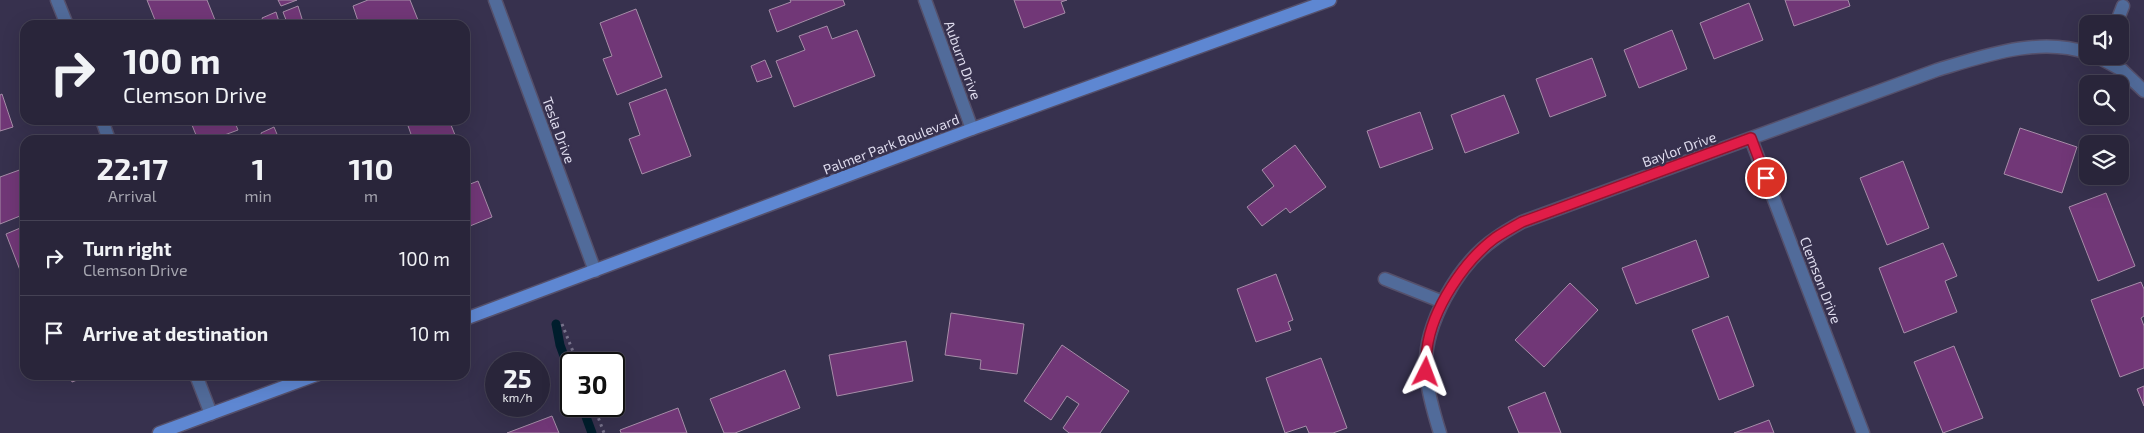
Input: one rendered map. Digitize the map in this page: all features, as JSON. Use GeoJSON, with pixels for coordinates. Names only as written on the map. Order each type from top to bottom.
{"type":"FeatureCollection","features":[{"type":"Feature","properties":{"kind":"main road","name":"Palmer Park Boulevard"},"geometry":{"type":"LineString","coordinates":[[470,317],[972,130],[1330,0]]}},
{"type":"Feature","properties":{"kind":"main road"},"geometry":{"type":"LineString","coordinates":[[159,433],[303,380]]}},
{"type":"Feature","properties":{"kind":"street"},"geometry":{"type":"LineString","coordinates":[[57,0],[65,20]]}},
{"type":"Feature","properties":{"kind":"street","name":"Tesla Drive"},"geometry":{"type":"LineString","coordinates":[[495,0],[595,271]]}},
{"type":"Feature","properties":{"kind":"street","name":"Auburn Drive"},"geometry":{"type":"LineString","coordinates":[[925,0],[972,130]]}},
{"type":"Feature","properties":{"kind":"street"},"geometry":{"type":"LineString","coordinates":[[2120,15],[2123,6]]}},
{"type":"Feature","properties":{"kind":"street","name":"Baylor Drive"},"geometry":{"type":"LineString","coordinates":[[1440,433],[1426,372],[1427,348],[1443,302],[1471,260],[1495,238],[1522,222],[1937,70],[1983,56],[2022,48],[2057,48],[2079,52]]}},
{"type":"Feature","properties":{"kind":"street"},"geometry":{"type":"LineString","coordinates":[[2114,65],[2122,70],[2144,90]]}},
{"type":"Feature","properties":{"kind":"street","name":"Clemson Drive"},"geometry":{"type":"LineString","coordinates":[[1751,138],[1863,433]]}},
{"type":"Feature","properties":{"kind":"street"},"geometry":{"type":"LineString","coordinates":[[1384,279],[1443,302]]}},
{"type":"Feature","properties":{"kind":"street"},"geometry":{"type":"LineString","coordinates":[[198,380],[211,414]]}},
{"type":"Feature","properties":{"kind":"path"},"geometry":{"type":"LineString","coordinates":[[562,324],[573,352]]}},
{"type":"Feature","properties":{"kind":"path"},"geometry":{"type":"LineString","coordinates":[[598,417],[604,433]]}},
{"type":"Feature","properties":{"kind":"building"},"geometry":{"type":"Polygon","coordinates":[[[147,0],[207,0],[215,20],[155,20],[147,0]]]}},
{"type":"Feature","properties":{"kind":"building"},"geometry":{"type":"Polygon","coordinates":[[[278,0],[297,0],[281,6],[278,0]]]}},
{"type":"Feature","properties":{"kind":"building"},"geometry":{"type":"Polygon","coordinates":[[[368,0],[410,0],[418,20],[358,20],[353,6],[368,0]]]}},
{"type":"Feature","properties":{"kind":"building"},"geometry":{"type":"Polygon","coordinates":[[[790,0],[843,0],[845,5],[777,32],[769,10],[791,2],[790,0]]]}},
{"type":"Feature","properties":{"kind":"building"},"geometry":{"type":"Polygon","coordinates":[[[1014,0],[1067,0],[1061,2],[1065,13],[1024,28],[1014,0]]]}},
{"type":"Feature","properties":{"kind":"building"},"geometry":{"type":"Polygon","coordinates":[[[1785,0],[1848,0],[1850,6],[1794,26],[1785,0]]]}},
{"type":"Feature","properties":{"kind":"building"},"geometry":{"type":"Polygon","coordinates":[[[1749,3],[1763,40],[1714,59],[1700,23],[1749,3]]]}},
{"type":"Feature","properties":{"kind":"building"},"geometry":{"type":"Polygon","coordinates":[[[298,6],[302,20],[286,20],[283,12],[298,6]]]}},
{"type":"Feature","properties":{"kind":"building"},"geometry":{"type":"Polygon","coordinates":[[[636,9],[662,77],[617,95],[603,59],[612,56],[600,23],[636,9]]]}},
{"type":"Feature","properties":{"kind":"building"},"geometry":{"type":"Polygon","coordinates":[[[276,12],[278,20],[263,20],[262,18],[276,12]]]}},
{"type":"Feature","properties":{"kind":"building"},"geometry":{"type":"Polygon","coordinates":[[[827,26],[832,39],[857,30],[875,76],[794,107],[776,61],[805,50],[799,36],[827,26]]]}},
{"type":"Feature","properties":{"kind":"building"},"geometry":{"type":"Polygon","coordinates":[[[1672,30],[1687,69],[1639,88],[1624,50],[1672,30]]]}},
{"type":"Feature","properties":{"kind":"building"},"geometry":{"type":"Polygon","coordinates":[[[1592,58],[1606,96],[1550,117],[1536,79],[1592,58]]]}},
{"type":"Feature","properties":{"kind":"building"},"geometry":{"type":"Polygon","coordinates":[[[765,60],[772,77],[757,82],[751,66],[765,60]]]}},
{"type":"Feature","properties":{"kind":"building"},"geometry":{"type":"Polygon","coordinates":[[[666,89],[691,156],[642,174],[629,139],[640,135],[629,103],[666,89]]]}},
{"type":"Feature","properties":{"kind":"building"},"geometry":{"type":"Polygon","coordinates":[[[2,94],[13,127],[0,131],[0,95],[2,94]]]}},
{"type":"Feature","properties":{"kind":"building"},"geometry":{"type":"Polygon","coordinates":[[[1504,95],[1519,133],[1465,153],[1451,115],[1504,95]]]}},
{"type":"Feature","properties":{"kind":"building"},"geometry":{"type":"Polygon","coordinates":[[[1420,112],[1433,149],[1380,168],[1367,131],[1420,112]]]}},
{"type":"Feature","properties":{"kind":"building"},"geometry":{"type":"Polygon","coordinates":[[[192,125],[236,125],[238,130],[224,135],[196,135],[192,125]]]}},
{"type":"Feature","properties":{"kind":"building"},"geometry":{"type":"Polygon","coordinates":[[[408,125],[451,125],[455,135],[411,135],[408,125]]]}},
{"type":"Feature","properties":{"kind":"building"},"geometry":{"type":"Polygon","coordinates":[[[274,127],[277,135],[262,135],[261,133],[274,127]]]}},
{"type":"Feature","properties":{"kind":"building"},"geometry":{"type":"Polygon","coordinates":[[[2020,128],[2077,147],[2062,193],[2004,174],[2020,128]]]}},
{"type":"Feature","properties":{"kind":"building"},"geometry":{"type":"Polygon","coordinates":[[[1295,145],[1326,187],[1290,213],[1286,208],[1262,226],[1247,207],[1274,186],[1262,170],[1295,145]]]}},
{"type":"Feature","properties":{"kind":"building"},"geometry":{"type":"Polygon","coordinates":[[[1903,161],[1929,228],[1887,245],[1860,178],[1903,161]]]}},
{"type":"Feature","properties":{"kind":"building"},"geometry":{"type":"Polygon","coordinates":[[[20,170],[20,216],[0,224],[0,177],[20,170]]]}},
{"type":"Feature","properties":{"kind":"building"},"geometry":{"type":"Polygon","coordinates":[[[478,181],[492,217],[470,226],[470,184],[478,181]]]}},
{"type":"Feature","properties":{"kind":"building"},"geometry":{"type":"Polygon","coordinates":[[[2106,193],[2135,266],[2098,281],[2069,207],[2106,193]]]}},
{"type":"Feature","properties":{"kind":"building"},"geometry":{"type":"Polygon","coordinates":[[[20,228],[20,270],[6,234],[20,228]]]}},
{"type":"Feature","properties":{"kind":"building"},"geometry":{"type":"Polygon","coordinates":[[[1696,240],[1709,277],[1636,304],[1622,268],[1696,240]]]}},
{"type":"Feature","properties":{"kind":"building"},"geometry":{"type":"Polygon","coordinates":[[[1943,243],[1957,276],[1945,281],[1957,312],[1904,333],[1879,268],[1943,243]]]}},
{"type":"Feature","properties":{"kind":"building"},"geometry":{"type":"Polygon","coordinates":[[[1276,274],[1293,320],[1288,322],[1291,330],[1256,342],[1237,289],[1276,274]]]}},
{"type":"Feature","properties":{"kind":"building"},"geometry":{"type":"Polygon","coordinates":[[[2141,282],[2144,289],[2144,316],[2141,318],[2144,326],[2144,368],[2120,377],[2091,300],[2141,282]]]}},
{"type":"Feature","properties":{"kind":"building"},"geometry":{"type":"Polygon","coordinates":[[[1570,283],[1598,310],[1544,367],[1515,340],[1570,283]]]}},
{"type":"Feature","properties":{"kind":"building"},"geometry":{"type":"Polygon","coordinates":[[[951,313],[1024,324],[1017,374],[980,369],[981,360],[945,355],[951,313]]]}},
{"type":"Feature","properties":{"kind":"building"},"geometry":{"type":"Polygon","coordinates":[[[1728,316],[1754,386],[1719,400],[1692,330],[1728,316]]]}},
{"type":"Feature","properties":{"kind":"building"},"geometry":{"type":"Polygon","coordinates":[[[906,341],[913,381],[837,396],[829,355],[906,341]]]}},
{"type":"Feature","properties":{"kind":"building"},"geometry":{"type":"Polygon","coordinates":[[[1062,345],[1129,391],[1100,433],[1069,433],[1063,428],[1079,404],[1067,396],[1051,420],[1024,401],[1062,345]]]}},
{"type":"Feature","properties":{"kind":"building"},"geometry":{"type":"Polygon","coordinates":[[[1954,346],[1983,418],[1943,433],[1914,362],[1954,346]]]}},
{"type":"Feature","properties":{"kind":"building"},"geometry":{"type":"Polygon","coordinates":[[[1321,358],[1347,428],[1333,433],[1309,433],[1306,426],[1285,433],[1266,378],[1321,358]]]}},
{"type":"Feature","properties":{"kind":"building"},"geometry":{"type":"Polygon","coordinates":[[[785,370],[800,408],[735,433],[724,433],[710,399],[785,370]]]}},
{"type":"Feature","properties":{"kind":"building"},"geometry":{"type":"Polygon","coordinates":[[[2144,386],[2144,406],[2137,389],[2144,386]]]}},
{"type":"Feature","properties":{"kind":"building"},"geometry":{"type":"Polygon","coordinates":[[[1545,392],[1561,433],[1519,433],[1508,407],[1545,392]]]}},
{"type":"Feature","properties":{"kind":"building"},"geometry":{"type":"Polygon","coordinates":[[[678,408],[687,433],[621,433],[620,430],[678,408]]]}},
{"type":"Feature","properties":{"kind":"building"},"geometry":{"type":"Polygon","coordinates":[[[552,416],[559,433],[507,433],[550,417],[552,416]]]}},
{"type":"Feature","properties":{"kind":"building"},"geometry":{"type":"Polygon","coordinates":[[[1769,420],[1774,433],[1734,433],[1769,420]]]}},
{"type":"Feature","properties":{"kind":"waterway"},"geometry":{"type":"LineString","coordinates":[[556,324],[563,352]]}},
{"type":"Feature","properties":{"kind":"waterway"},"geometry":{"type":"LineString","coordinates":[[586,417],[592,433]]}},
{"type":"Feature","properties":{"kind":"route"},"geometry":{"type":"LineString","coordinates":[[1426,372],[1427,348],[1434,324],[1443,302],[1456,281],[1471,260],[1495,238],[1522,222],[1751,138],[1766,178]]}}]}
